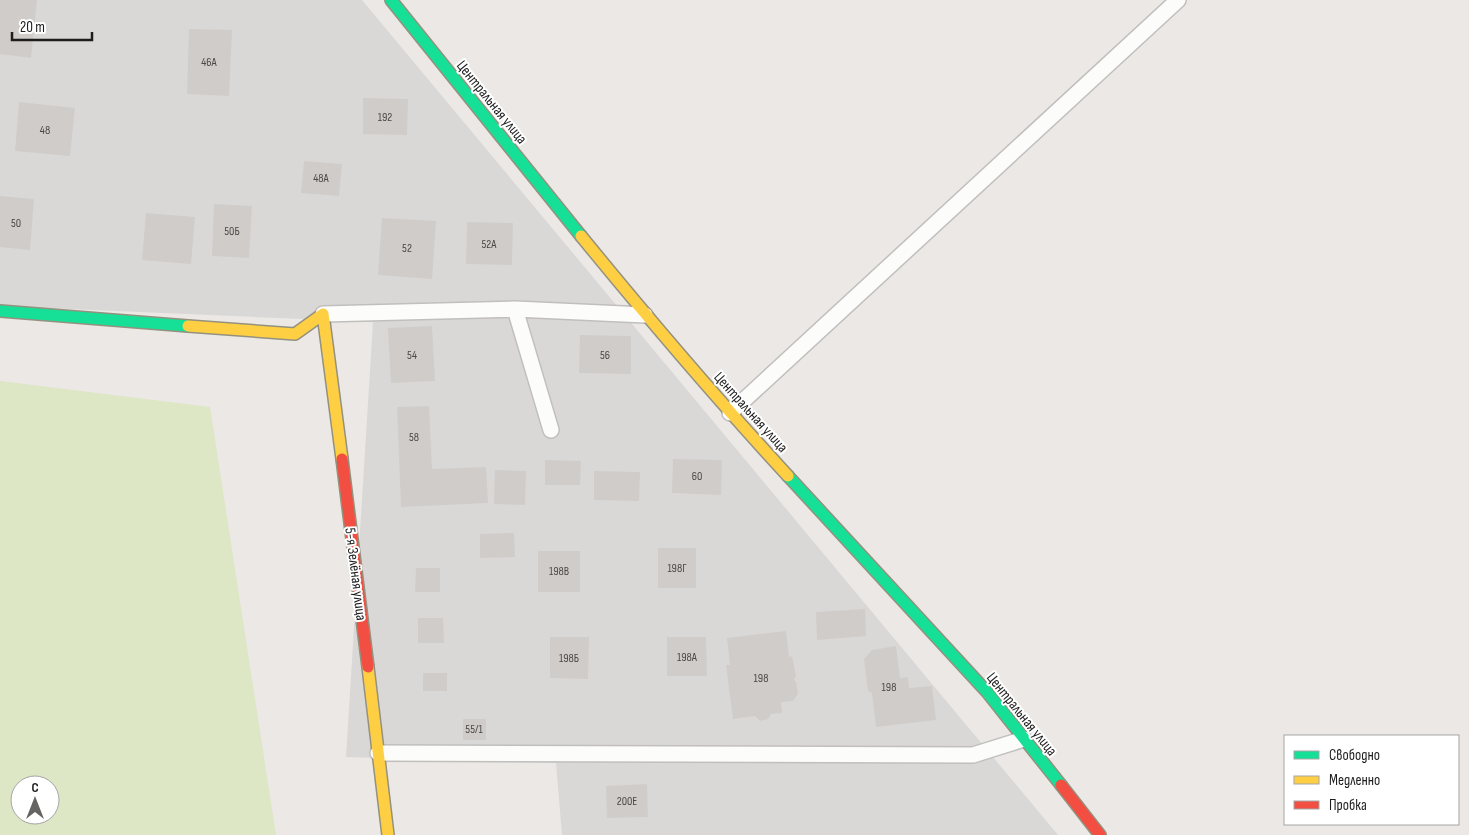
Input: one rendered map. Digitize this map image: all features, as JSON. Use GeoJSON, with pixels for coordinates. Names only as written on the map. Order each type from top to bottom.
{"type":"FeatureCollection","features":[{"type":"Feature","properties":{"kind":"street","name":"Центральная улица"},"geometry":{"type":"LineString","coordinates":[[391,0],[645,315],[730,413],[987,692],[1100,835]]}},
{"type":"Feature","properties":{"kind":"street"},"geometry":{"type":"LineString","coordinates":[[0,311],[295,334],[323,314]]}},
{"type":"Feature","properties":{"kind":"street","name":"5-я Зелёная улица"},"geometry":{"type":"LineString","coordinates":[[323,314],[388,835]]}},
{"type":"Feature","properties":{"kind":"lane"},"geometry":{"type":"LineString","coordinates":[[730,413],[1178,0]]}},
{"type":"Feature","properties":{"kind":"lane"},"geometry":{"type":"LineString","coordinates":[[516,309],[551,430]]}},
{"type":"Feature","properties":{"kind":"lane"},"geometry":{"type":"LineString","coordinates":[[323,314],[516,309],[645,315]]}},
{"type":"Feature","properties":{"kind":"lane"},"geometry":{"type":"LineString","coordinates":[[378,753],[973,755],[1024,739]]}},
{"type":"Feature","properties":{"kind":"shaded area"},"geometry":{"type":"Polygon","coordinates":[[[0,0],[362,0],[1058,835],[562,835],[556,763],[346,757],[373,322],[0,306],[0,0]]]}},
{"type":"Feature","properties":{"kind":"green space"},"geometry":{"type":"Polygon","coordinates":[[[0,381],[210,407],[276,835],[0,835],[0,381]]]}},
{"type":"Feature","properties":{"kind":"building"},"geometry":{"type":"Polygon","coordinates":[[[0,0],[37,0],[31,58],[0,54],[0,0]]]}},
{"type":"Feature","properties":{"kind":"building"},"geometry":{"type":"Polygon","coordinates":[[[189,29],[232,30],[229,96],[187,94],[189,29]]]}},
{"type":"Feature","properties":{"kind":"building"},"geometry":{"type":"Polygon","coordinates":[[[363,98],[408,99],[407,135],[363,134],[363,98]]]}},
{"type":"Feature","properties":{"kind":"building"},"geometry":{"type":"Polygon","coordinates":[[[19,102],[75,108],[70,156],[15,151],[19,102]]]}},
{"type":"Feature","properties":{"kind":"building"},"geometry":{"type":"Polygon","coordinates":[[[304,161],[342,164],[339,196],[301,193],[304,161]]]}},
{"type":"Feature","properties":{"kind":"building"},"geometry":{"type":"Polygon","coordinates":[[[0,196],[34,199],[30,250],[0,247],[0,196]]]}},
{"type":"Feature","properties":{"kind":"building"},"geometry":{"type":"Polygon","coordinates":[[[214,204],[252,206],[249,258],[212,256],[214,204]]]}},
{"type":"Feature","properties":{"kind":"building"},"geometry":{"type":"Polygon","coordinates":[[[146,213],[195,217],[191,264],[142,260],[146,213]]]}},
{"type":"Feature","properties":{"kind":"building"},"geometry":{"type":"Polygon","coordinates":[[[382,218],[436,221],[432,279],[378,275],[382,218]]]}},
{"type":"Feature","properties":{"kind":"building"},"geometry":{"type":"Polygon","coordinates":[[[467,222],[513,223],[512,265],[466,264],[467,222]]]}},
{"type":"Feature","properties":{"kind":"building"},"geometry":{"type":"Polygon","coordinates":[[[432,326],[435,381],[391,383],[388,328],[432,326]]]}},
{"type":"Feature","properties":{"kind":"building"},"geometry":{"type":"Polygon","coordinates":[[[580,335],[631,336],[631,374],[579,373],[580,335]]]}},
{"type":"Feature","properties":{"kind":"building"},"geometry":{"type":"Polygon","coordinates":[[[429,406],[432,469],[486,467],[488,503],[401,507],[397,407],[429,406]]]}},
{"type":"Feature","properties":{"kind":"building"},"geometry":{"type":"Polygon","coordinates":[[[673,459],[722,460],[721,495],[672,493],[673,459]]]}},
{"type":"Feature","properties":{"kind":"building"},"geometry":{"type":"Polygon","coordinates":[[[545,460],[581,461],[580,485],[545,485],[545,460]]]}},
{"type":"Feature","properties":{"kind":"building"},"geometry":{"type":"Polygon","coordinates":[[[495,470],[526,471],[525,505],[494,504],[495,470]]]}},
{"type":"Feature","properties":{"kind":"building"},"geometry":{"type":"Polygon","coordinates":[[[594,471],[640,472],[639,501],[594,500],[594,471]]]}},
{"type":"Feature","properties":{"kind":"building"},"geometry":{"type":"Polygon","coordinates":[[[514,533],[515,557],[480,558],[480,534],[514,533]]]}},
{"type":"Feature","properties":{"kind":"building"},"geometry":{"type":"Polygon","coordinates":[[[658,548],[696,548],[696,588],[658,588],[658,548]]]}},
{"type":"Feature","properties":{"kind":"building"},"geometry":{"type":"Polygon","coordinates":[[[538,551],[580,551],[580,592],[538,592],[538,551]]]}},
{"type":"Feature","properties":{"kind":"building"},"geometry":{"type":"Polygon","coordinates":[[[416,568],[440,568],[440,592],[415,592],[416,568]]]}},
{"type":"Feature","properties":{"kind":"building"},"geometry":{"type":"Polygon","coordinates":[[[865,609],[866,636],[817,640],[816,612],[865,609]]]}},
{"type":"Feature","properties":{"kind":"building"},"geometry":{"type":"Polygon","coordinates":[[[418,618],[443,618],[444,643],[418,643],[418,618]]]}},
{"type":"Feature","properties":{"kind":"building"},"geometry":{"type":"Polygon","coordinates":[[[786,631],[789,657],[792,656],[796,676],[794,680],[798,694],[793,701],[781,702],[782,713],[771,714],[768,719],[760,721],[755,716],[733,719],[726,665],[730,665],[727,638],[786,631]]]}},
{"type":"Feature","properties":{"kind":"building"},"geometry":{"type":"Polygon","coordinates":[[[550,637],[589,637],[588,679],[550,678],[550,637]]]}},
{"type":"Feature","properties":{"kind":"building"},"geometry":{"type":"Polygon","coordinates":[[[667,637],[706,637],[707,676],[667,676],[667,637]]]}},
{"type":"Feature","properties":{"kind":"building"},"geometry":{"type":"Polygon","coordinates":[[[896,646],[900,678],[908,677],[909,688],[932,686],[936,720],[876,727],[872,693],[868,691],[864,659],[872,650],[896,646]]]}},
{"type":"Feature","properties":{"kind":"building"},"geometry":{"type":"Polygon","coordinates":[[[423,673],[447,673],[447,691],[423,691],[423,673]]]}},
{"type":"Feature","properties":{"kind":"building"},"geometry":{"type":"Polygon","coordinates":[[[463,719],[486,719],[486,740],[463,740],[463,719]]]}},
{"type":"Feature","properties":{"kind":"building"},"geometry":{"type":"Polygon","coordinates":[[[647,784],[648,817],[607,818],[606,786],[647,784]]]}},
{"type":"Feature","properties":{"kind":"traffic: fast"},"geometry":{"type":"LineString","coordinates":[[391,0],[581,236]]}},
{"type":"Feature","properties":{"kind":"traffic: fast"},"geometry":{"type":"LineString","coordinates":[[0,311],[188,326]]}},
{"type":"Feature","properties":{"kind":"traffic: fast"},"geometry":{"type":"LineString","coordinates":[[788,476],[987,692],[1061,785]]}},
{"type":"Feature","properties":{"kind":"traffic: slow"},"geometry":{"type":"LineString","coordinates":[[581,236],[683,358],[788,476]]}},
{"type":"Feature","properties":{"kind":"traffic: slow"},"geometry":{"type":"LineString","coordinates":[[188,326],[295,334],[323,314],[342,459]]}},
{"type":"Feature","properties":{"kind":"traffic: slow"},"geometry":{"type":"LineString","coordinates":[[368,667],[388,835]]}},
{"type":"Feature","properties":{"kind":"traffic: jam"},"geometry":{"type":"LineString","coordinates":[[342,459],[368,667]]}},
{"type":"Feature","properties":{"kind":"traffic: jam"},"geometry":{"type":"LineString","coordinates":[[1061,785],[1100,835]]}}]}
